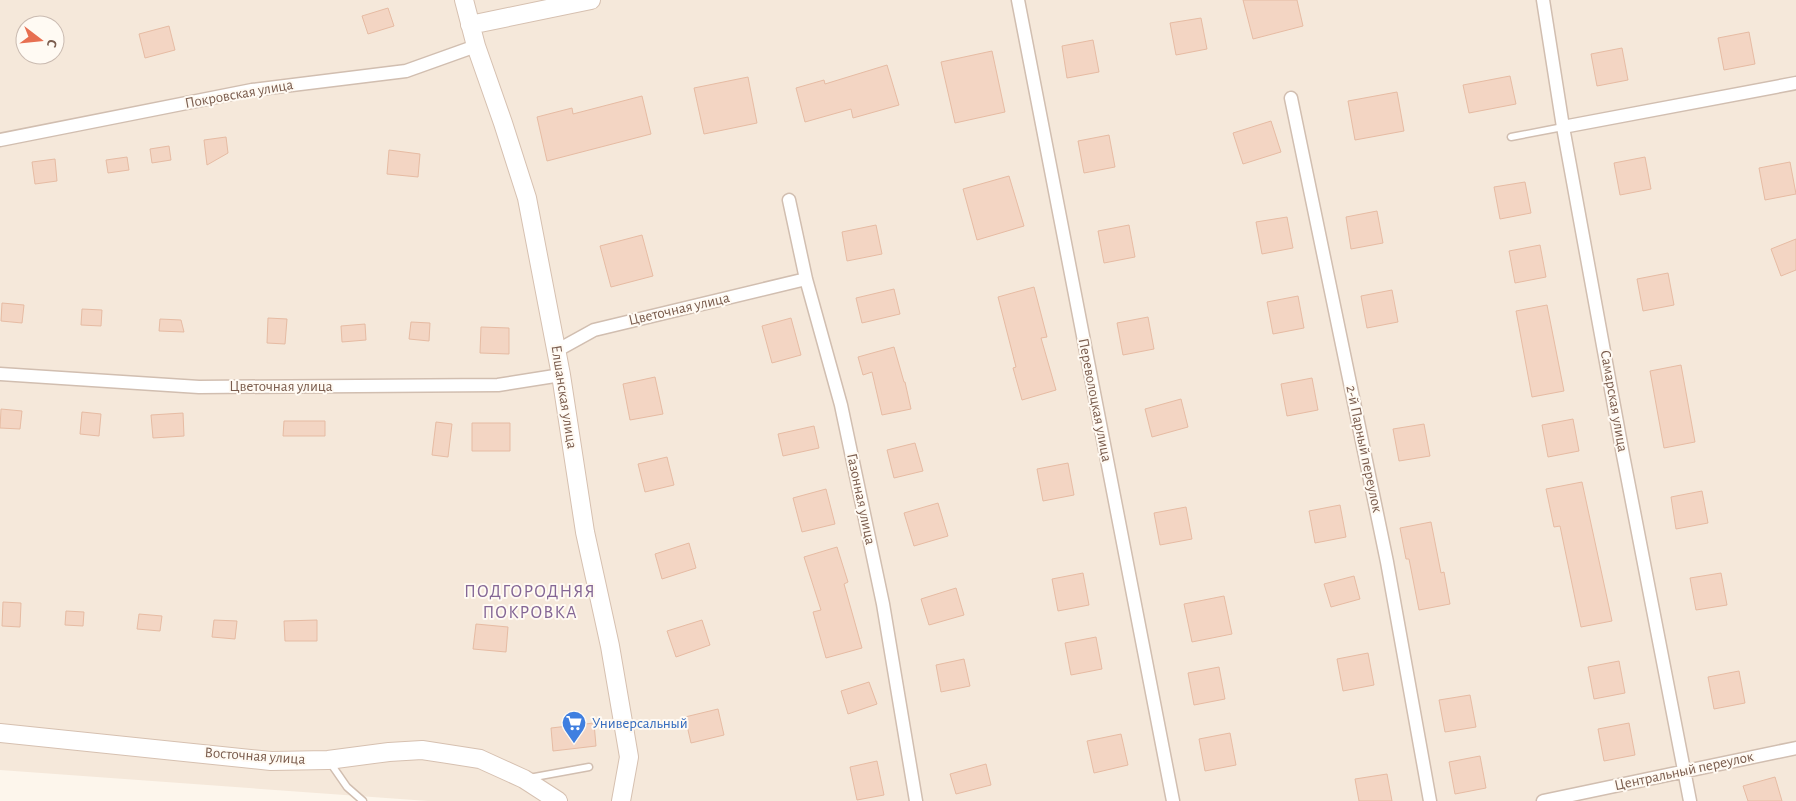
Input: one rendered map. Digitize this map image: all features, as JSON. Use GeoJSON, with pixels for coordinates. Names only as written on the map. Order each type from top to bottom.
{"type":"FeatureCollection","features":[{"type":"Feature","properties":{"kind":"street","name":"Елшанская улица"},"geometry":{"type":"LineString","coordinates":[[464,0],[476,46],[504,122],[527,198],[561,375],[585,532],[610,646],[629,757],[621,801]]}},
{"type":"Feature","properties":{"kind":"street"},"geometry":{"type":"LineString","coordinates":[[470,25],[591,0]]}},
{"type":"Feature","properties":{"kind":"street","name":"Переволоцкая улица"},"geometry":{"type":"LineString","coordinates":[[1018,0],[1173,801]]}},
{"type":"Feature","properties":{"kind":"street","name":"Самарская улица"},"geometry":{"type":"LineString","coordinates":[[1543,0],[1564,127],[1622,445],[1690,801]]}},
{"type":"Feature","properties":{"kind":"street","name":"Покровская улица"},"geometry":{"type":"LineString","coordinates":[[0,140],[252,90],[406,71],[476,46]]}},
{"type":"Feature","properties":{"kind":"street"},"geometry":{"type":"LineString","coordinates":[[1564,127],[1796,83]]}},
{"type":"Feature","properties":{"kind":"street","name":"2-й Парный переулок"},"geometry":{"type":"LineString","coordinates":[[1291,98],[1387,562],[1430,801]]}},
{"type":"Feature","properties":{"kind":"street","name":"Газонная улица"},"geometry":{"type":"LineString","coordinates":[[789,200],[806,279],[844,414],[883,604],[916,801]]}},
{"type":"Feature","properties":{"kind":"street","name":"Цветочная улица"},"geometry":{"type":"LineString","coordinates":[[556,351],[594,330],[806,279]]}},
{"type":"Feature","properties":{"kind":"street","name":"Цветочная улица"},"geometry":{"type":"LineString","coordinates":[[0,374],[199,387],[498,385],[561,375]]}},
{"type":"Feature","properties":{"kind":"street","name":"Восточная улица"},"geometry":{"type":"LineString","coordinates":[[0,733],[271,761],[328,760],[389,752],[422,750],[480,759],[524,779],[558,801]]}},
{"type":"Feature","properties":{"kind":"street","name":"Центральный переулок"},"geometry":{"type":"LineString","coordinates":[[1543,801],[1796,748]]}},
{"type":"Feature","properties":{"kind":"lane"},"geometry":{"type":"LineString","coordinates":[[1511,137],[1564,127]]}},
{"type":"Feature","properties":{"kind":"lane"},"geometry":{"type":"LineString","coordinates":[[328,760],[347,787],[363,801]]}},
{"type":"Feature","properties":{"kind":"lane"},"geometry":{"type":"LineString","coordinates":[[524,779],[589,767]]}},
{"type":"Feature","properties":{"kind":"shaded area"},"geometry":{"type":"Polygon","coordinates":[[[0,0],[1796,0],[1796,801],[428,801],[0,770],[0,0]]]}},
{"type":"Feature","properties":{"kind":"building"},"geometry":{"type":"Polygon","coordinates":[[[1243,0],[1297,0],[1303,26],[1253,39],[1243,0]]]}},
{"type":"Feature","properties":{"kind":"building"},"geometry":{"type":"Polygon","coordinates":[[[388,8],[394,26],[368,34],[362,16],[388,8]]]}},
{"type":"Feature","properties":{"kind":"building"},"geometry":{"type":"Polygon","coordinates":[[[1201,18],[1207,49],[1176,55],[1170,23],[1201,18]]]}},
{"type":"Feature","properties":{"kind":"building"},"geometry":{"type":"Polygon","coordinates":[[[169,26],[175,50],[145,58],[139,34],[169,26]]]}},
{"type":"Feature","properties":{"kind":"building"},"geometry":{"type":"Polygon","coordinates":[[[1749,32],[1755,64],[1724,70],[1718,38],[1749,32]]]}},
{"type":"Feature","properties":{"kind":"building"},"geometry":{"type":"Polygon","coordinates":[[[1093,40],[1099,72],[1067,78],[1062,46],[1093,40]]]}},
{"type":"Feature","properties":{"kind":"building"},"geometry":{"type":"Polygon","coordinates":[[[1622,48],[1628,80],[1597,86],[1591,54],[1622,48]]]}},
{"type":"Feature","properties":{"kind":"building"},"geometry":{"type":"Polygon","coordinates":[[[992,51],[1005,112],[955,123],[941,62],[992,51]]]}},
{"type":"Feature","properties":{"kind":"building"},"geometry":{"type":"Polygon","coordinates":[[[887,65],[899,105],[853,118],[851,109],[805,122],[796,88],[824,80],[825,84],[887,65]]]}},
{"type":"Feature","properties":{"kind":"building"},"geometry":{"type":"Polygon","coordinates":[[[1510,76],[1516,104],[1469,113],[1463,85],[1510,76]]]}},
{"type":"Feature","properties":{"kind":"building"},"geometry":{"type":"Polygon","coordinates":[[[748,77],[757,123],[704,134],[694,88],[748,77]]]}},
{"type":"Feature","properties":{"kind":"building"},"geometry":{"type":"Polygon","coordinates":[[[1397,92],[1404,131],[1355,140],[1348,101],[1397,92]]]}},
{"type":"Feature","properties":{"kind":"building"},"geometry":{"type":"Polygon","coordinates":[[[642,96],[651,134],[547,161],[537,117],[572,108],[573,114],[642,96]]]}},
{"type":"Feature","properties":{"kind":"building"},"geometry":{"type":"Polygon","coordinates":[[[1271,121],[1281,152],[1243,164],[1233,133],[1271,121]]]}},
{"type":"Feature","properties":{"kind":"building"},"geometry":{"type":"Polygon","coordinates":[[[1109,135],[1115,167],[1084,173],[1078,141],[1109,135]]]}},
{"type":"Feature","properties":{"kind":"building"},"geometry":{"type":"Polygon","coordinates":[[[226,137],[228,153],[207,165],[204,140],[226,137]]]}},
{"type":"Feature","properties":{"kind":"building"},"geometry":{"type":"Polygon","coordinates":[[[169,146],[171,160],[152,163],[150,149],[169,146]]]}},
{"type":"Feature","properties":{"kind":"building"},"geometry":{"type":"Polygon","coordinates":[[[389,150],[420,154],[418,177],[387,174],[389,150]]]}},
{"type":"Feature","properties":{"kind":"building"},"geometry":{"type":"Polygon","coordinates":[[[127,157],[129,170],[108,173],[106,160],[127,157]]]}},
{"type":"Feature","properties":{"kind":"building"},"geometry":{"type":"Polygon","coordinates":[[[1645,157],[1651,189],[1620,195],[1614,163],[1645,157]]]}},
{"type":"Feature","properties":{"kind":"building"},"geometry":{"type":"Polygon","coordinates":[[[55,159],[57,181],[35,184],[32,162],[55,159]]]}},
{"type":"Feature","properties":{"kind":"building"},"geometry":{"type":"Polygon","coordinates":[[[1790,162],[1796,194],[1765,200],[1759,168],[1790,162]]]}},
{"type":"Feature","properties":{"kind":"building"},"geometry":{"type":"Polygon","coordinates":[[[1009,176],[1024,226],[977,240],[963,189],[1009,176]]]}},
{"type":"Feature","properties":{"kind":"building"},"geometry":{"type":"Polygon","coordinates":[[[1525,182],[1531,213],[1500,219],[1494,187],[1525,182]]]}},
{"type":"Feature","properties":{"kind":"building"},"geometry":{"type":"Polygon","coordinates":[[[1377,211],[1383,243],[1351,249],[1346,217],[1377,211]]]}},
{"type":"Feature","properties":{"kind":"building"},"geometry":{"type":"Polygon","coordinates":[[[1287,217],[1293,248],[1262,254],[1256,222],[1287,217]]]}},
{"type":"Feature","properties":{"kind":"building"},"geometry":{"type":"Polygon","coordinates":[[[876,225],[882,254],[847,261],[842,232],[876,225]]]}},
{"type":"Feature","properties":{"kind":"building"},"geometry":{"type":"Polygon","coordinates":[[[1129,225],[1135,257],[1104,263],[1098,231],[1129,225]]]}},
{"type":"Feature","properties":{"kind":"building"},"geometry":{"type":"Polygon","coordinates":[[[642,235],[653,276],[611,287],[600,246],[642,235]]]}},
{"type":"Feature","properties":{"kind":"building"},"geometry":{"type":"Polygon","coordinates":[[[1796,239],[1796,270],[1781,276],[1771,249],[1796,239]]]}},
{"type":"Feature","properties":{"kind":"building"},"geometry":{"type":"Polygon","coordinates":[[[1540,245],[1546,277],[1515,283],[1509,251],[1540,245]]]}},
{"type":"Feature","properties":{"kind":"building"},"geometry":{"type":"Polygon","coordinates":[[[1668,273],[1674,305],[1643,311],[1637,279],[1668,273]]]}},
{"type":"Feature","properties":{"kind":"building"},"geometry":{"type":"Polygon","coordinates":[[[1034,287],[1047,337],[1041,338],[1056,390],[1022,400],[1013,368],[1016,367],[998,297],[1034,287]]]}},
{"type":"Feature","properties":{"kind":"building"},"geometry":{"type":"Polygon","coordinates":[[[894,289],[900,314],[862,323],[856,298],[894,289]]]}},
{"type":"Feature","properties":{"kind":"building"},"geometry":{"type":"Polygon","coordinates":[[[1392,290],[1398,322],[1367,328],[1361,296],[1392,290]]]}},
{"type":"Feature","properties":{"kind":"building"},"geometry":{"type":"Polygon","coordinates":[[[1298,296],[1304,328],[1273,334],[1267,302],[1298,296]]]}},
{"type":"Feature","properties":{"kind":"building"},"geometry":{"type":"Polygon","coordinates":[[[2,303],[24,305],[22,323],[1,321],[2,303]]]}},
{"type":"Feature","properties":{"kind":"building"},"geometry":{"type":"Polygon","coordinates":[[[1547,305],[1564,391],[1532,397],[1516,311],[1547,305]]]}},
{"type":"Feature","properties":{"kind":"building"},"geometry":{"type":"Polygon","coordinates":[[[82,309],[102,310],[101,326],[81,325],[82,309]]]}},
{"type":"Feature","properties":{"kind":"building"},"geometry":{"type":"Polygon","coordinates":[[[1148,317],[1154,349],[1123,355],[1117,323],[1148,317]]]}},
{"type":"Feature","properties":{"kind":"building"},"geometry":{"type":"Polygon","coordinates":[[[268,318],[287,319],[285,344],[267,343],[268,318]]]}},
{"type":"Feature","properties":{"kind":"building"},"geometry":{"type":"Polygon","coordinates":[[[791,318],[801,355],[772,363],[762,326],[791,318]]]}},
{"type":"Feature","properties":{"kind":"building"},"geometry":{"type":"Polygon","coordinates":[[[160,319],[181,320],[184,332],[159,331],[160,319]]]}},
{"type":"Feature","properties":{"kind":"building"},"geometry":{"type":"Polygon","coordinates":[[[411,322],[430,323],[429,341],[409,339],[411,322]]]}},
{"type":"Feature","properties":{"kind":"building"},"geometry":{"type":"Polygon","coordinates":[[[365,324],[366,340],[342,342],[341,326],[365,324]]]}},
{"type":"Feature","properties":{"kind":"building"},"geometry":{"type":"Polygon","coordinates":[[[481,327],[509,328],[509,354],[480,353],[481,327]]]}},
{"type":"Feature","properties":{"kind":"building"},"geometry":{"type":"Polygon","coordinates":[[[894,347],[911,409],[882,415],[872,372],[863,375],[858,357],[894,347]]]}},
{"type":"Feature","properties":{"kind":"building"},"geometry":{"type":"Polygon","coordinates":[[[1681,365],[1695,442],[1664,448],[1650,371],[1681,365]]]}},
{"type":"Feature","properties":{"kind":"building"},"geometry":{"type":"Polygon","coordinates":[[[655,377],[663,414],[630,420],[623,384],[655,377]]]}},
{"type":"Feature","properties":{"kind":"building"},"geometry":{"type":"Polygon","coordinates":[[[1312,378],[1318,410],[1287,416],[1281,384],[1312,378]]]}},
{"type":"Feature","properties":{"kind":"building"},"geometry":{"type":"Polygon","coordinates":[[[1181,399],[1188,427],[1152,437],[1145,409],[1181,399]]]}},
{"type":"Feature","properties":{"kind":"building"},"geometry":{"type":"Polygon","coordinates":[[[1,409],[22,411],[20,429],[0,428],[1,409]]]}},
{"type":"Feature","properties":{"kind":"building"},"geometry":{"type":"Polygon","coordinates":[[[82,412],[101,414],[99,436],[80,434],[82,412]]]}},
{"type":"Feature","properties":{"kind":"building"},"geometry":{"type":"Polygon","coordinates":[[[183,413],[184,436],[153,438],[151,415],[183,413]]]}},
{"type":"Feature","properties":{"kind":"building"},"geometry":{"type":"Polygon","coordinates":[[[1573,419],[1579,451],[1548,457],[1542,425],[1573,419]]]}},
{"type":"Feature","properties":{"kind":"building"},"geometry":{"type":"Polygon","coordinates":[[[284,421],[325,421],[325,436],[283,436],[284,421]]]}},
{"type":"Feature","properties":{"kind":"building"},"geometry":{"type":"Polygon","coordinates":[[[436,422],[452,424],[448,457],[432,455],[436,422]]]}},
{"type":"Feature","properties":{"kind":"building"},"geometry":{"type":"Polygon","coordinates":[[[472,423],[510,423],[510,451],[472,451],[472,423]]]}},
{"type":"Feature","properties":{"kind":"building"},"geometry":{"type":"Polygon","coordinates":[[[1424,424],[1430,456],[1399,461],[1393,429],[1424,424]]]}},
{"type":"Feature","properties":{"kind":"building"},"geometry":{"type":"Polygon","coordinates":[[[814,426],[819,448],[783,456],[778,434],[814,426]]]}},
{"type":"Feature","properties":{"kind":"building"},"geometry":{"type":"Polygon","coordinates":[[[915,443],[923,471],[894,478],[887,450],[915,443]]]}},
{"type":"Feature","properties":{"kind":"building"},"geometry":{"type":"Polygon","coordinates":[[[667,457],[674,485],[645,492],[638,464],[667,457]]]}},
{"type":"Feature","properties":{"kind":"building"},"geometry":{"type":"Polygon","coordinates":[[[1068,463],[1074,495],[1043,501],[1037,469],[1068,463]]]}},
{"type":"Feature","properties":{"kind":"building"},"geometry":{"type":"Polygon","coordinates":[[[1582,482],[1612,621],[1581,627],[1560,526],[1554,527],[1546,489],[1582,482]]]}},
{"type":"Feature","properties":{"kind":"building"},"geometry":{"type":"Polygon","coordinates":[[[826,489],[835,524],[802,532],[793,498],[826,489]]]}},
{"type":"Feature","properties":{"kind":"building"},"geometry":{"type":"Polygon","coordinates":[[[1702,491],[1708,523],[1676,529],[1671,497],[1702,491]]]}},
{"type":"Feature","properties":{"kind":"building"},"geometry":{"type":"Polygon","coordinates":[[[938,503],[948,536],[914,546],[904,513],[938,503]]]}},
{"type":"Feature","properties":{"kind":"building"},"geometry":{"type":"Polygon","coordinates":[[[1340,505],[1346,537],[1315,543],[1309,511],[1340,505]]]}},
{"type":"Feature","properties":{"kind":"building"},"geometry":{"type":"Polygon","coordinates":[[[1186,507],[1192,539],[1160,545],[1154,513],[1186,507]]]}},
{"type":"Feature","properties":{"kind":"building"},"geometry":{"type":"Polygon","coordinates":[[[1431,522],[1441,573],[1444,572],[1450,604],[1419,610],[1409,559],[1406,559],[1400,528],[1431,522]]]}},
{"type":"Feature","properties":{"kind":"building"},"geometry":{"type":"Polygon","coordinates":[[[689,543],[696,568],[662,579],[655,554],[689,543]]]}},
{"type":"Feature","properties":{"kind":"building"},"geometry":{"type":"Polygon","coordinates":[[[837,547],[848,582],[844,584],[862,648],[826,658],[813,612],[821,610],[804,557],[837,547]]]}},
{"type":"Feature","properties":{"kind":"building"},"geometry":{"type":"Polygon","coordinates":[[[1083,573],[1089,605],[1058,611],[1052,579],[1083,573]]]}},
{"type":"Feature","properties":{"kind":"building"},"geometry":{"type":"Polygon","coordinates":[[[1721,573],[1727,605],[1696,610],[1690,578],[1721,573]]]}},
{"type":"Feature","properties":{"kind":"building"},"geometry":{"type":"Polygon","coordinates":[[[1354,576],[1360,599],[1331,607],[1324,584],[1354,576]]]}},
{"type":"Feature","properties":{"kind":"building"},"geometry":{"type":"Polygon","coordinates":[[[956,588],[964,615],[929,625],[921,599],[956,588]]]}},
{"type":"Feature","properties":{"kind":"building"},"geometry":{"type":"Polygon","coordinates":[[[1224,596],[1232,634],[1192,642],[1184,604],[1224,596]]]}},
{"type":"Feature","properties":{"kind":"building"},"geometry":{"type":"Polygon","coordinates":[[[3,602],[21,603],[20,627],[2,626],[3,602]]]}},
{"type":"Feature","properties":{"kind":"building"},"geometry":{"type":"Polygon","coordinates":[[[66,611],[84,612],[83,626],[65,625],[66,611]]]}},
{"type":"Feature","properties":{"kind":"building"},"geometry":{"type":"Polygon","coordinates":[[[139,614],[162,616],[160,631],[137,629],[139,614]]]}},
{"type":"Feature","properties":{"kind":"building"},"geometry":{"type":"Polygon","coordinates":[[[214,620],[237,621],[235,639],[212,637],[214,620]]]}},
{"type":"Feature","properties":{"kind":"building"},"geometry":{"type":"Polygon","coordinates":[[[317,620],[317,641],[285,641],[284,621],[317,620]]]}},
{"type":"Feature","properties":{"kind":"building"},"geometry":{"type":"Polygon","coordinates":[[[702,620],[710,645],[676,657],[667,631],[702,620]]]}},
{"type":"Feature","properties":{"kind":"building"},"geometry":{"type":"Polygon","coordinates":[[[476,624],[508,627],[506,652],[473,649],[476,624]]]}},
{"type":"Feature","properties":{"kind":"building"},"geometry":{"type":"Polygon","coordinates":[[[1096,637],[1102,669],[1071,675],[1065,643],[1096,637]]]}},
{"type":"Feature","properties":{"kind":"building"},"geometry":{"type":"Polygon","coordinates":[[[1368,653],[1374,685],[1343,691],[1337,659],[1368,653]]]}},
{"type":"Feature","properties":{"kind":"building"},"geometry":{"type":"Polygon","coordinates":[[[964,659],[970,686],[941,692],[936,665],[964,659]]]}},
{"type":"Feature","properties":{"kind":"building"},"geometry":{"type":"Polygon","coordinates":[[[1619,661],[1625,693],[1594,699],[1588,667],[1619,661]]]}},
{"type":"Feature","properties":{"kind":"building"},"geometry":{"type":"Polygon","coordinates":[[[1219,667],[1225,699],[1194,705],[1188,673],[1219,667]]]}},
{"type":"Feature","properties":{"kind":"building"},"geometry":{"type":"Polygon","coordinates":[[[1739,671],[1745,703],[1714,709],[1708,677],[1739,671]]]}},
{"type":"Feature","properties":{"kind":"building"},"geometry":{"type":"Polygon","coordinates":[[[869,682],[877,704],[848,714],[841,691],[869,682]]]}},
{"type":"Feature","properties":{"kind":"building"},"geometry":{"type":"Polygon","coordinates":[[[1470,695],[1476,727],[1445,732],[1439,700],[1470,695]]]}},
{"type":"Feature","properties":{"kind":"building"},"geometry":{"type":"Polygon","coordinates":[[[718,709],[724,735],[691,743],[685,717],[718,709]]]}},
{"type":"Feature","properties":{"kind":"building"},"geometry":{"type":"Polygon","coordinates":[[[594,723],[596,746],[553,751],[551,728],[594,723]]]}},
{"type":"Feature","properties":{"kind":"building"},"geometry":{"type":"Polygon","coordinates":[[[1629,723],[1635,755],[1604,761],[1598,729],[1629,723]]]}},
{"type":"Feature","properties":{"kind":"building"},"geometry":{"type":"Polygon","coordinates":[[[1230,733],[1236,765],[1205,771],[1199,739],[1230,733]]]}},
{"type":"Feature","properties":{"kind":"building"},"geometry":{"type":"Polygon","coordinates":[[[1121,734],[1128,765],[1094,773],[1087,741],[1121,734]]]}},
{"type":"Feature","properties":{"kind":"building"},"geometry":{"type":"Polygon","coordinates":[[[1480,756],[1486,788],[1455,794],[1449,762],[1480,756]]]}},
{"type":"Feature","properties":{"kind":"building"},"geometry":{"type":"Polygon","coordinates":[[[877,761],[884,795],[857,800],[850,767],[877,761]]]}},
{"type":"Feature","properties":{"kind":"building"},"geometry":{"type":"Polygon","coordinates":[[[986,764],[991,785],[956,794],[950,774],[986,764]]]}},
{"type":"Feature","properties":{"kind":"building"},"geometry":{"type":"Polygon","coordinates":[[[1387,774],[1392,801],[1359,801],[1355,779],[1387,774]]]}},
{"type":"Feature","properties":{"kind":"building"},"geometry":{"type":"Polygon","coordinates":[[[1775,777],[1782,801],[1748,801],[1743,786],[1775,777]]]}},
{"type":"Feature","properties":{"kind":"place","name":"Универсальный"},"geometry":{"type":"Point","coordinates":[574,744]}},
{"type":"Feature","properties":{"kind":"district","name":"ПОДГОРОДНЯЯ ПОКРОВКА"},"geometry":{"type":"Point","coordinates":[530,602]}}]}
